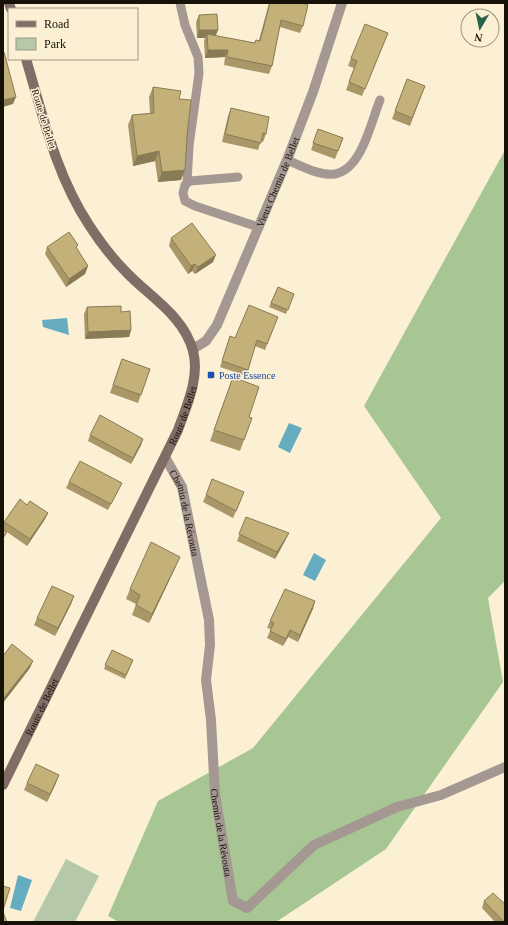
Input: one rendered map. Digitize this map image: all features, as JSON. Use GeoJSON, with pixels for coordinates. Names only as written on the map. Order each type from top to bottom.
{"type":"FeatureCollection","features":[{"type":"Feature","properties":{"kind":"main road","name":"Route de Bellet"},"geometry":{"type":"LineString","coordinates":[[3,785],[178,430],[188,403],[195,376],[193,350],[186,333],[170,312],[127,273],[105,247],[90,226],[72,195],[57,165],[26,60]]}},
{"type":"Feature","properties":{"kind":"street","name":"Vieux Chemin de Bellet"},"geometry":{"type":"LineString","coordinates":[[193,350],[206,341],[217,325],[287,160],[313,92],[342,3]]}},
{"type":"Feature","properties":{"kind":"street","name":"Chemin de la Révouta"},"geometry":{"type":"LineString","coordinates":[[165,457],[182,487],[209,620],[210,645],[206,680],[212,720],[215,794],[233,901],[247,908],[314,845],[397,807],[441,795],[505,767]]}},
{"type":"Feature","properties":{"kind":"lane"},"geometry":{"type":"LineString","coordinates":[[180,3],[185,26],[198,57],[199,65],[189,146],[187,183]]}},
{"type":"Feature","properties":{"kind":"lane"},"geometry":{"type":"LineString","coordinates":[[287,160],[322,173],[334,174],[345,170],[353,164],[359,154],[380,100]]}},
{"type":"Feature","properties":{"kind":"lane"},"geometry":{"type":"LineString","coordinates":[[238,177],[190,181],[184,185],[183,193],[185,201],[195,206],[258,227]]}},
{"type":"Feature","properties":{"kind":"green space"},"geometry":{"type":"Polygon","coordinates":[[[505,150],[505,581],[488,598],[503,682],[386,849],[276,922],[119,922],[108,916],[158,801],[253,748],[441,518],[364,406],[505,150]]]}},
{"type":"Feature","properties":{"kind":"green space"},"geometry":{"type":"Polygon","coordinates":[[[66,859],[99,876],[75,922],[33,922],[66,859]]]}},
{"type":"Feature","properties":{"kind":"water"},"geometry":{"type":"Polygon","coordinates":[[[67,318],[69,335],[43,327],[42,320],[67,318]]]}},
{"type":"Feature","properties":{"kind":"water"},"geometry":{"type":"Polygon","coordinates":[[[289,423],[302,428],[290,453],[278,447],[289,423]]]}},
{"type":"Feature","properties":{"kind":"water"},"geometry":{"type":"Polygon","coordinates":[[[314,553],[326,560],[315,581],[303,575],[314,553]]]}},
{"type":"Feature","properties":{"kind":"water"},"geometry":{"type":"Polygon","coordinates":[[[18,875],[32,880],[21,911],[10,908],[18,875]]]}},
{"type":"Feature","properties":{"kind":"building"},"geometry":{"type":"Polygon","coordinates":[[[270,3],[302,3],[308,5],[303,26],[281,20],[272,66],[227,57],[228,50],[208,50],[207,34],[255,43],[256,40],[260,41],[270,3]]]}},
{"type":"Feature","properties":{"kind":"building"},"geometry":{"type":"Polygon","coordinates":[[[217,14],[218,30],[199,30],[199,15],[217,14]]]}},
{"type":"Feature","properties":{"kind":"building"},"geometry":{"type":"Polygon","coordinates":[[[365,24],[388,33],[365,89],[349,82],[357,61],[351,58],[365,24]]]}},
{"type":"Feature","properties":{"kind":"building"},"geometry":{"type":"Polygon","coordinates":[[[3,52],[16,97],[3,100],[3,52]]]}},
{"type":"Feature","properties":{"kind":"building"},"geometry":{"type":"Polygon","coordinates":[[[407,79],[425,86],[412,118],[395,111],[407,79]]]}},
{"type":"Feature","properties":{"kind":"building"},"geometry":{"type":"Polygon","coordinates":[[[153,87],[181,91],[179,99],[191,100],[185,170],[162,172],[159,151],[137,156],[132,115],[154,113],[153,87]]]}},
{"type":"Feature","properties":{"kind":"building"},"geometry":{"type":"Polygon","coordinates":[[[231,108],[269,117],[266,134],[263,133],[261,143],[225,134],[231,108]]]}},
{"type":"Feature","properties":{"kind":"building"},"geometry":{"type":"Polygon","coordinates":[[[318,129],[343,138],[338,151],[313,143],[318,129]]]}},
{"type":"Feature","properties":{"kind":"building"},"geometry":{"type":"Polygon","coordinates":[[[192,223],[216,255],[198,267],[195,264],[191,266],[171,238],[192,223]]]}},
{"type":"Feature","properties":{"kind":"building"},"geometry":{"type":"Polygon","coordinates":[[[69,232],[78,245],[76,247],[88,266],[69,279],[47,247],[69,232]]]}},
{"type":"Feature","properties":{"kind":"building"},"geometry":{"type":"Polygon","coordinates":[[[278,287],[294,294],[288,310],[271,303],[278,287]]]}},
{"type":"Feature","properties":{"kind":"building"},"geometry":{"type":"Polygon","coordinates":[[[249,305],[278,317],[267,344],[257,340],[248,370],[222,361],[230,336],[235,338],[249,305]]]}},
{"type":"Feature","properties":{"kind":"building"},"geometry":{"type":"Polygon","coordinates":[[[121,306],[121,312],[130,311],[131,330],[88,332],[87,307],[121,306]]]}},
{"type":"Feature","properties":{"kind":"building"},"geometry":{"type":"Polygon","coordinates":[[[122,359],[150,369],[141,395],[113,385],[122,359]]]}},
{"type":"Feature","properties":{"kind":"building"},"geometry":{"type":"Polygon","coordinates":[[[233,377],[259,387],[249,417],[252,418],[244,440],[214,430],[233,377]]]}},
{"type":"Feature","properties":{"kind":"building"},"geometry":{"type":"Polygon","coordinates":[[[100,415],[143,439],[133,458],[90,435],[100,415]]]}},
{"type":"Feature","properties":{"kind":"building"},"geometry":{"type":"Polygon","coordinates":[[[80,461],[122,483],[111,504],[69,482],[80,461]]]}},
{"type":"Feature","properties":{"kind":"building"},"geometry":{"type":"Polygon","coordinates":[[[212,479],[244,492],[236,511],[206,495],[212,479]]]}},
{"type":"Feature","properties":{"kind":"building"},"geometry":{"type":"Polygon","coordinates":[[[20,499],[27,505],[30,501],[48,513],[30,539],[4,522],[20,499]]]}},
{"type":"Feature","properties":{"kind":"building"},"geometry":{"type":"Polygon","coordinates":[[[246,517],[289,533],[277,552],[239,534],[246,517]]]}},
{"type":"Feature","properties":{"kind":"building"},"geometry":{"type":"Polygon","coordinates":[[[3,530],[7,532],[3,537],[3,530]]]}},
{"type":"Feature","properties":{"kind":"building"},"geometry":{"type":"Polygon","coordinates":[[[151,542],[180,557],[152,614],[136,605],[140,595],[130,589],[151,542]]]}},
{"type":"Feature","properties":{"kind":"building"},"geometry":{"type":"Polygon","coordinates":[[[52,586],[74,596],[58,628],[37,618],[52,586]]]}},
{"type":"Feature","properties":{"kind":"building"},"geometry":{"type":"Polygon","coordinates":[[[285,589],[315,601],[300,635],[290,630],[286,639],[270,631],[274,623],[270,621],[285,589]]]}},
{"type":"Feature","properties":{"kind":"building"},"geometry":{"type":"Polygon","coordinates":[[[12,644],[33,661],[3,699],[3,656],[12,644]]]}},
{"type":"Feature","properties":{"kind":"building"},"geometry":{"type":"Polygon","coordinates":[[[112,650],[133,660],[126,675],[105,665],[112,650]]]}},
{"type":"Feature","properties":{"kind":"building"},"geometry":{"type":"Polygon","coordinates":[[[36,764],[59,775],[50,794],[27,783],[36,764]]]}},
{"type":"Feature","properties":{"kind":"building"},"geometry":{"type":"Polygon","coordinates":[[[3,886],[10,888],[3,910],[3,886]]]}},
{"type":"Feature","properties":{"kind":"building"},"geometry":{"type":"Polygon","coordinates":[[[493,893],[505,904],[505,922],[484,901],[493,893]]]}},
{"type":"Feature","properties":{"kind":"building"},"geometry":{"type":"Polygon","coordinates":[[[3,912],[7,922],[3,922],[3,912]]]}},
{"type":"Feature","properties":{"kind":"place","name":"Poste Essence"},"geometry":{"type":"Point","coordinates":[211,375]}}]}
